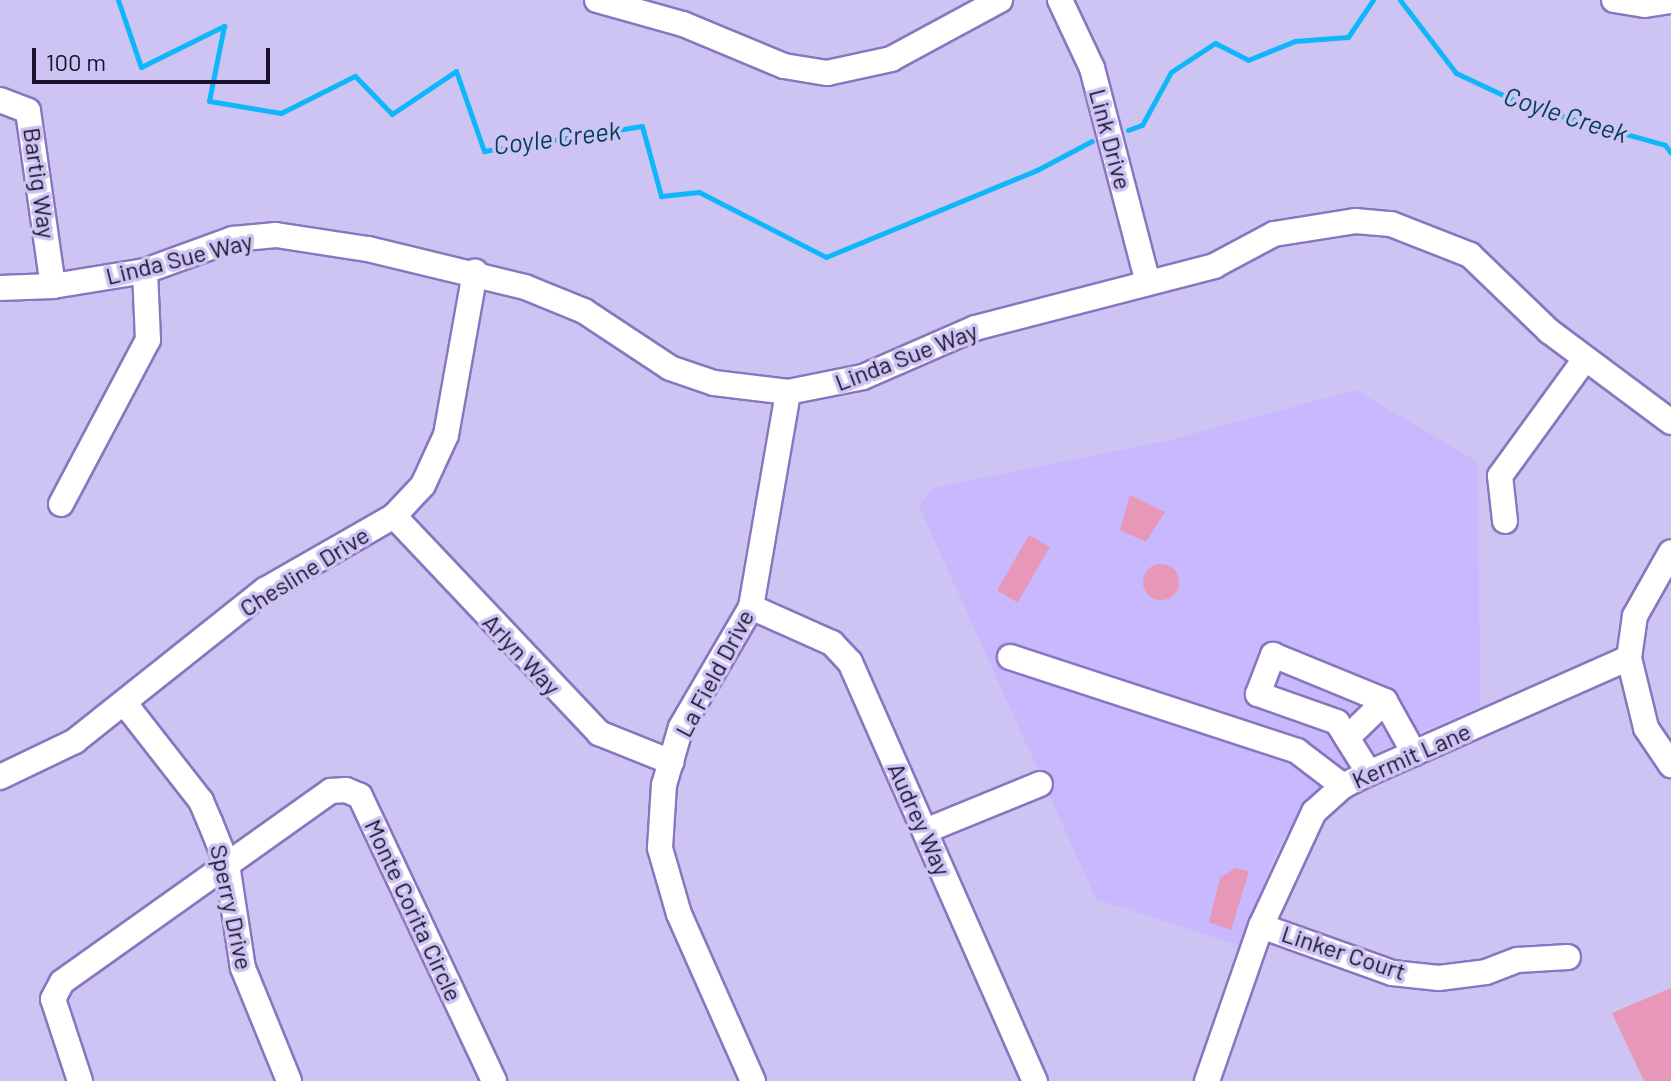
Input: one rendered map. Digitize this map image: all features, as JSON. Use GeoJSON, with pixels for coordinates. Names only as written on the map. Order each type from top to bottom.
{"type":"FeatureCollection","features":[{"type":"Feature","properties":{"kind":"street"},"geometry":{"type":"LineString","coordinates":[[597,0],[683,24],[784,66],[827,73],[891,59],[1000,0]]}},
{"type":"Feature","properties":{"kind":"street","name":"Link Drive"},"geometry":{"type":"LineString","coordinates":[[1060,0],[1092,68],[1148,283]]}},
{"type":"Feature","properties":{"kind":"street"},"geometry":{"type":"LineString","coordinates":[[1614,0],[1645,5],[1671,1]]}},
{"type":"Feature","properties":{"kind":"street","name":"Bartig Way"},"geometry":{"type":"LineString","coordinates":[[0,100],[28,111],[53,286]]}},
{"type":"Feature","properties":{"kind":"street","name":"Linda Sue Way"},"geometry":{"type":"LineString","coordinates":[[0,288],[53,286],[145,271],[233,239],[276,235],[475,272],[584,311],[670,368],[714,383],[788,392],[863,377],[975,328],[1214,266],[1286,231],[1355,221],[1391,224],[1470,255],[1585,359],[1671,422]]}},
{"type":"Feature","properties":{"kind":"street"},"geometry":{"type":"LineString","coordinates":[[61,504],[148,340],[145,271]]}},
{"type":"Feature","properties":{"kind":"street","name":"Chesline Drive"},"geometry":{"type":"LineString","coordinates":[[0,777],[75,741],[126,705],[265,590],[394,516],[423,485],[446,435],[475,272]]}},
{"type":"Feature","properties":{"kind":"street"},"geometry":{"type":"LineString","coordinates":[[1505,521],[1500,476],[1585,359]]}},
{"type":"Feature","properties":{"kind":"street","name":"La Field Drive"},"geometry":{"type":"LineString","coordinates":[[753,1081],[679,914],[660,848],[671,762],[681,727],[751,607],[788,392]]}},
{"type":"Feature","properties":{"kind":"street","name":"Arlyn Way"},"geometry":{"type":"LineString","coordinates":[[394,516],[599,733],[671,762]]}},
{"type":"Feature","properties":{"kind":"street"},"geometry":{"type":"LineString","coordinates":[[1671,552],[1640,603],[1629,658],[1646,728],[1671,765]]}},
{"type":"Feature","properties":{"kind":"street","name":"Audrey Way"},"geometry":{"type":"LineString","coordinates":[[751,607],[832,643],[850,662],[1035,1081]]}},
{"type":"Feature","properties":{"kind":"street"},"geometry":{"type":"LineString","coordinates":[[1369,773],[1337,722],[1258,694],[1273,655],[1385,701],[1414,753]]}},
{"type":"Feature","properties":{"kind":"street"},"geometry":{"type":"LineString","coordinates":[[1010,657],[1297,751],[1343,786]]}},
{"type":"Feature","properties":{"kind":"street","name":"Kermit Lane"},"geometry":{"type":"LineString","coordinates":[[1207,1081],[1261,926],[1298,839],[1314,812],[1343,786],[1369,773],[1629,658]]}},
{"type":"Feature","properties":{"kind":"street"},"geometry":{"type":"LineString","coordinates":[[1347,738],[1385,701]]}},
{"type":"Feature","properties":{"kind":"street","name":"Sperry Drive"},"geometry":{"type":"LineString","coordinates":[[126,705],[201,801],[227,864],[243,968],[289,1081]]}},
{"type":"Feature","properties":{"kind":"street"},"geometry":{"type":"LineString","coordinates":[[925,831],[1040,784]]}},
{"type":"Feature","properties":{"kind":"street","name":"Monte Corita Circle"},"geometry":{"type":"LineString","coordinates":[[227,864],[331,791],[360,796],[494,1081]]}},
{"type":"Feature","properties":{"kind":"street"},"geometry":{"type":"LineString","coordinates":[[80,1081],[53,999],[62,982],[227,864]]}},
{"type":"Feature","properties":{"kind":"street","name":"Linker Court"},"geometry":{"type":"LineString","coordinates":[[1261,926],[1392,973],[1439,978],[1486,972],[1518,960],[1568,957]]}},
{"type":"Feature","properties":{"kind":"shaded area"},"geometry":{"type":"Polygon","coordinates":[[[1356,390],[1478,462],[1480,706],[1351,764],[1315,792],[1280,843],[1240,946],[1096,899],[919,506],[933,488],[1170,440],[1356,390]]]}},
{"type":"Feature","properties":{"kind":"shaded area"},"geometry":{"type":"Polygon","coordinates":[[[1130,495],[1165,512],[1146,542],[1120,530],[1130,495]]]}},
{"type":"Feature","properties":{"kind":"shaded area"},"geometry":{"type":"Polygon","coordinates":[[[1029,535],[1050,547],[1018,602],[997,590],[1029,535]]]}},
{"type":"Feature","properties":{"kind":"shaded area"},"geometry":{"type":"Polygon","coordinates":[[[1161,564],[1174,569],[1179,582],[1174,595],[1161,600],[1148,595],[1143,582],[1148,569],[1161,564]]]}},
{"type":"Feature","properties":{"kind":"shaded area"},"geometry":{"type":"Polygon","coordinates":[[[1235,868],[1249,871],[1231,930],[1209,922],[1220,878],[1235,868]]]}},
{"type":"Feature","properties":{"kind":"shaded area"},"geometry":{"type":"Polygon","coordinates":[[[1671,988],[1671,1081],[1644,1081],[1612,1013],[1671,988]]]}},
{"type":"Feature","properties":{"kind":"waterway","name":"Coyle Creek"},"geometry":{"type":"LineString","coordinates":[[118,0],[141,67],[224,26],[209,101],[281,113],[355,76],[392,114],[456,71],[484,151],[642,126],[661,196],[699,192],[826,257],[1037,170],[1092,141]]}},
{"type":"Feature","properties":{"kind":"waterway","name":"Coyle Creek"},"geometry":{"type":"LineString","coordinates":[[1128,130],[1142,125],[1171,72],[1215,43],[1248,60],[1295,41],[1348,37],[1373,0]]}},
{"type":"Feature","properties":{"kind":"waterway","name":"Coyle Creek"},"geometry":{"type":"LineString","coordinates":[[1400,0],[1456,73],[1529,107],[1665,145],[1671,153]]}}]}
